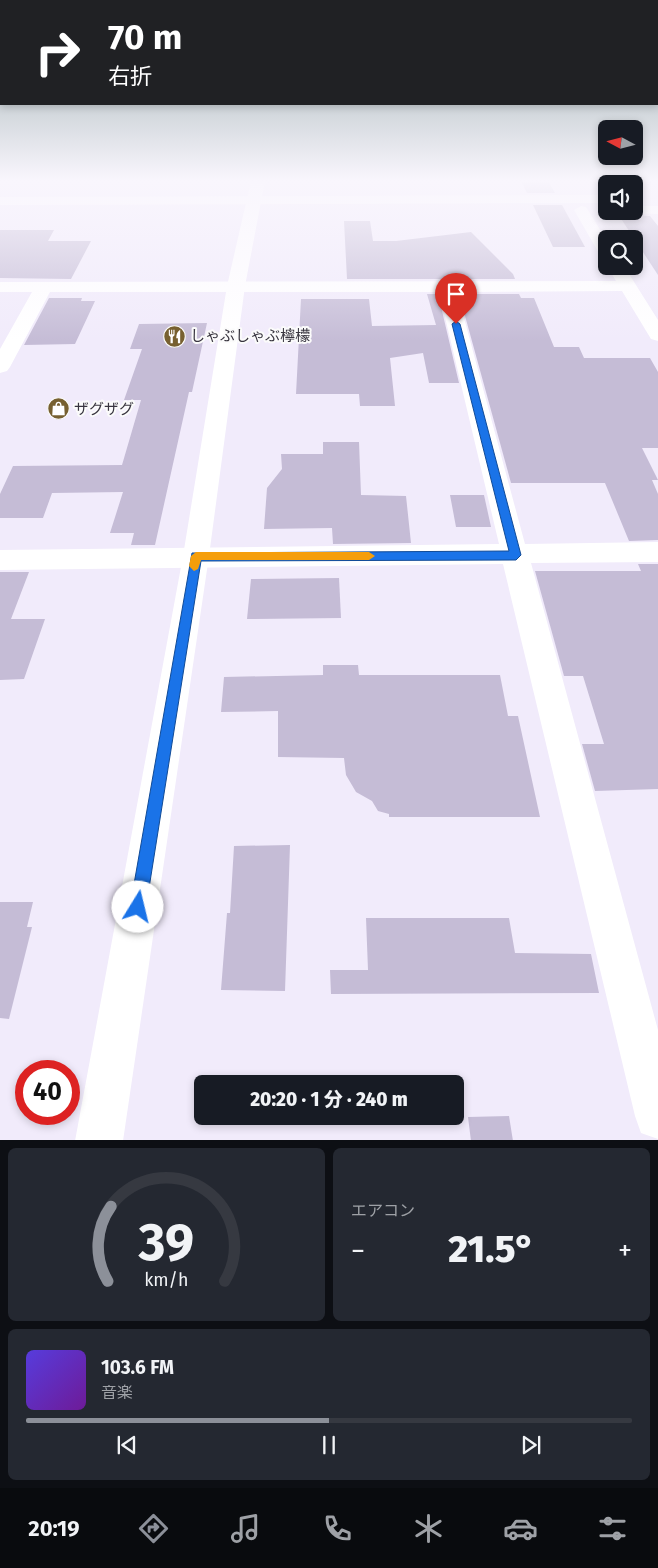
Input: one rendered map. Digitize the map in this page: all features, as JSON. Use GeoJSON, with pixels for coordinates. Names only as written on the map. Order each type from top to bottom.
{"type":"FeatureCollection","features":[{"type":"Feature","properties":{"kind":"main road"},"geometry":{"type":"LineString","coordinates":[[99,1140],[196,556],[236,286],[248,234]]}},
{"type":"Feature","properties":{"kind":"main road"},"geometry":{"type":"LineString","coordinates":[[620,275],[658,335]]}},
{"type":"Feature","properties":{"kind":"main road"},"geometry":{"type":"LineString","coordinates":[[446,285],[658,1116]]}},
{"type":"Feature","properties":{"kind":"main road"},"geometry":{"type":"LineString","coordinates":[[0,287],[627,286]]}},
{"type":"Feature","properties":{"kind":"main road"},"geometry":{"type":"LineString","coordinates":[[0,367],[44,287]]}},
{"type":"Feature","properties":{"kind":"main road"},"geometry":{"type":"LineString","coordinates":[[0,560],[196,556],[516,555],[658,552]]}},
{"type":"Feature","properties":{"kind":"building"},"geometry":{"type":"Polygon","coordinates":[[[0,234],[52,234],[48,241],[91,241],[71,279],[0,278],[0,234]]]}},
{"type":"Feature","properties":{"kind":"building"},"geometry":{"type":"Polygon","coordinates":[[[345,234],[372,234],[373,241],[396,241],[453,234],[473,234],[513,274],[515,279],[347,279],[345,234]]]}},
{"type":"Feature","properties":{"kind":"building"},"geometry":{"type":"Polygon","coordinates":[[[547,234],[578,234],[585,247],[553,247],[547,234]]]}},
{"type":"Feature","properties":{"kind":"building"},"geometry":{"type":"Polygon","coordinates":[[[643,234],[658,234],[658,275],[643,252],[643,234]]]}},
{"type":"Feature","properties":{"kind":"building"},"geometry":{"type":"Polygon","coordinates":[[[427,294],[438,294],[459,383],[429,383],[423,353],[390,358],[395,406],[360,406],[359,394],[296,394],[301,299],[369,299],[372,326],[436,325],[427,294]]]}},
{"type":"Feature","properties":{"kind":"building"},"geometry":{"type":"Polygon","coordinates":[[[459,294],[519,294],[521,298],[534,298],[554,347],[579,347],[584,358],[650,358],[658,372],[658,448],[642,448],[658,480],[652,480],[658,494],[658,540],[629,541],[605,483],[511,483],[459,294]]]}},
{"type":"Feature","properties":{"kind":"building"},"geometry":{"type":"Polygon","coordinates":[[[49,298],[82,298],[81,301],[95,301],[75,344],[24,345],[49,298]]]}},
{"type":"Feature","properties":{"kind":"building"},"geometry":{"type":"Polygon","coordinates":[[[207,323],[192,392],[189,392],[155,545],[131,545],[134,533],[110,533],[123,492],[52,493],[43,518],[0,518],[0,494],[13,466],[122,465],[141,400],[124,400],[142,349],[130,349],[139,324],[207,323]]]}},
{"type":"Feature","properties":{"kind":"building"},"geometry":{"type":"Polygon","coordinates":[[[323,442],[359,442],[361,495],[406,496],[411,543],[333,544],[332,528],[264,529],[267,488],[282,469],[281,454],[323,454],[323,442]]]}},
{"type":"Feature","properties":{"kind":"building"},"geometry":{"type":"Polygon","coordinates":[[[450,495],[484,495],[491,527],[456,527],[450,495]]]}},
{"type":"Feature","properties":{"kind":"building"},"geometry":{"type":"Polygon","coordinates":[[[638,564],[658,564],[658,789],[595,791],[582,744],[604,744],[583,676],[564,676],[535,571],[641,571],[638,564]]]}},
{"type":"Feature","properties":{"kind":"building"},"geometry":{"type":"Polygon","coordinates":[[[0,572],[29,572],[11,619],[45,619],[24,679],[0,680],[0,572]]]}},
{"type":"Feature","properties":{"kind":"building"},"geometry":{"type":"Polygon","coordinates":[[[339,578],[341,618],[247,619],[251,579],[339,578]]]}},
{"type":"Feature","properties":{"kind":"building"},"geometry":{"type":"Polygon","coordinates":[[[323,665],[358,665],[359,675],[500,675],[508,716],[518,716],[540,817],[389,817],[389,814],[378,811],[372,801],[356,792],[346,775],[344,758],[278,757],[278,711],[221,712],[224,677],[323,675],[323,665]]]}},
{"type":"Feature","properties":{"kind":"building"},"geometry":{"type":"Polygon","coordinates":[[[290,845],[285,991],[221,990],[227,913],[230,913],[234,846],[290,845]]]}},
{"type":"Feature","properties":{"kind":"building"},"geometry":{"type":"Polygon","coordinates":[[[0,902],[33,902],[27,927],[32,927],[9,1019],[0,1018],[0,902]]]}},
{"type":"Feature","properties":{"kind":"building"},"geometry":{"type":"Polygon","coordinates":[[[366,918],[509,918],[515,953],[591,954],[599,993],[331,994],[330,970],[368,970],[366,918]]]}},
{"type":"Feature","properties":{"kind":"building"},"geometry":{"type":"Polygon","coordinates":[[[509,1116],[513,1140],[471,1140],[468,1117],[509,1116]]]}},
{"type":"Feature","properties":{"kind":"slow traffic"},"geometry":{"type":"LineString","coordinates":[[194,566],[196,556],[369,556]]}},
{"type":"Feature","properties":{"kind":"place","name":"しゃぶしゃぶ檸檬"},"geometry":{"type":"Point","coordinates":[174,336]}},
{"type":"Feature","properties":{"kind":"place","name":"ザグザグ"},"geometry":{"type":"Point","coordinates":[58,409]}},
{"type":"Feature","properties":{"kind":"route"},"geometry":{"type":"LineString","coordinates":[[138,907],[196,556],[516,555],[456,324]]}}]}
